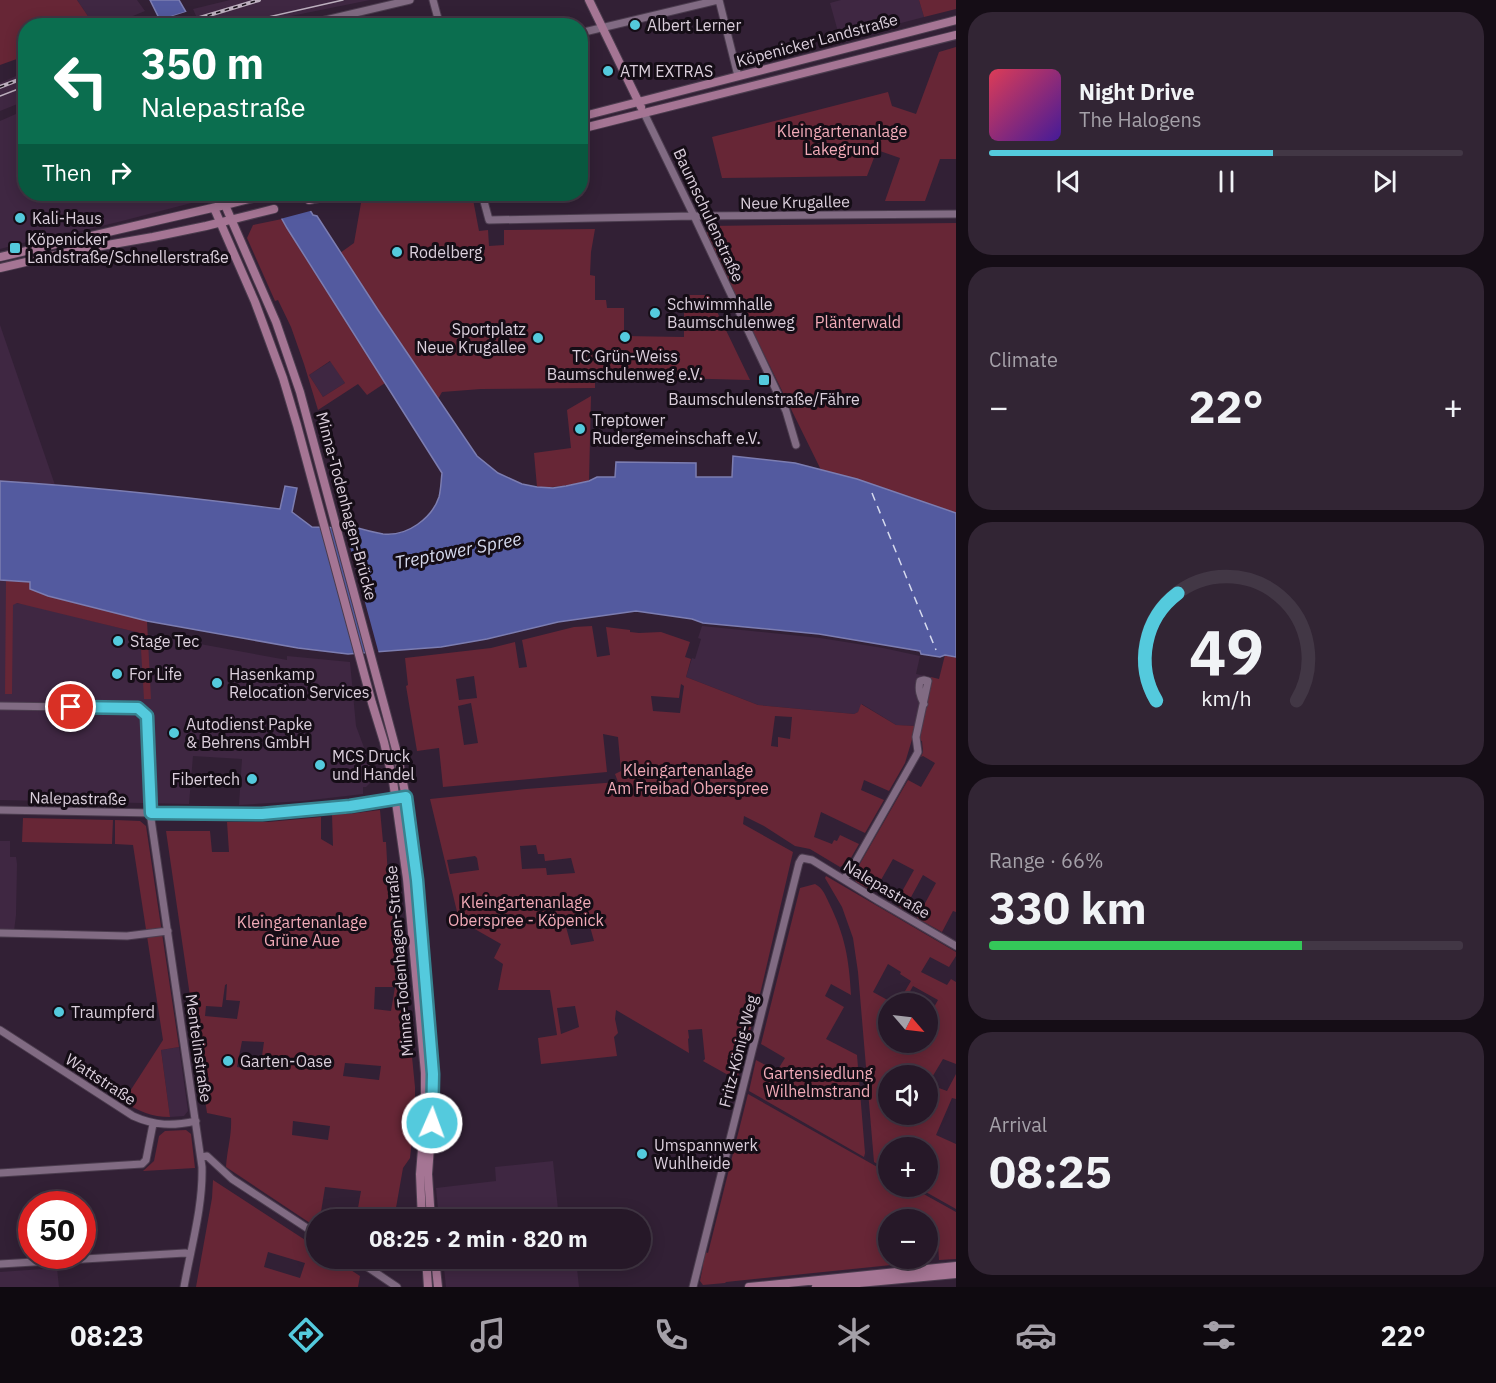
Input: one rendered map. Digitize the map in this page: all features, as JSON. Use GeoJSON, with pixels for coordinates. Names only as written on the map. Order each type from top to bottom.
{"type":"FeatureCollection","features":[{"type":"Feature","properties":{"kind":"main road","name":"Baumschulenstraße"},"geometry":{"type":"LineString","coordinates":[[590,0],[644,113]]}},
{"type":"Feature","properties":{"kind":"main road","name":"Köpenicker Landstraße"},"geometry":{"type":"LineString","coordinates":[[588,115],[956,20]]}},
{"type":"Feature","properties":{"kind":"main road","name":"Köpenicker Landstraße"},"geometry":{"type":"LineString","coordinates":[[588,127],[956,35]]}},
{"type":"Feature","properties":{"kind":"main road"},"geometry":{"type":"LineString","coordinates":[[0,257],[240,201]]}},
{"type":"Feature","properties":{"kind":"main road"},"geometry":{"type":"LineString","coordinates":[[225,205],[232,220]]}},
{"type":"Feature","properties":{"kind":"main road"},"geometry":{"type":"LineString","coordinates":[[214,208],[221,223]]}},
{"type":"Feature","properties":{"kind":"main road"},"geometry":{"type":"LineString","coordinates":[[0,268],[73,251],[221,223],[274,209]]}},
{"type":"Feature","properties":{"kind":"main road","name":"Minna-Todenhagen-Brücke"},"geometry":{"type":"LineString","coordinates":[[232,220],[276,322],[304,405],[383,699]]}},
{"type":"Feature","properties":{"kind":"main road","name":"Minna-Todenhagen-Brücke"},"geometry":{"type":"LineString","coordinates":[[221,223],[265,326],[283,378],[372,703]]}},
{"type":"Feature","properties":{"kind":"main road","name":"Minna-Todenhagen-Straße"},"geometry":{"type":"LineString","coordinates":[[383,699],[406,797],[417,880],[433,1074],[428,1174],[430,1209]]}},
{"type":"Feature","properties":{"kind":"main road","name":"Minna-Todenhagen-Straße"},"geometry":{"type":"LineString","coordinates":[[372,703],[384,742],[396,798],[407,879],[425,1073],[425,1112],[420,1174],[422,1209]]}},
{"type":"Feature","properties":{"kind":"main road"},"geometry":{"type":"LineString","coordinates":[[749,1287],[956,1266]]}},
{"type":"Feature","properties":{"kind":"main road"},"geometry":{"type":"LineString","coordinates":[[427,1269],[428,1287]]}},
{"type":"Feature","properties":{"kind":"main road"},"geometry":{"type":"LineString","coordinates":[[436,1269],[438,1287]]}},
{"type":"Feature","properties":{"kind":"main road"},"geometry":{"type":"LineString","coordinates":[[816,1287],[956,1274]]}},
{"type":"Feature","properties":{"kind":"street"},"geometry":{"type":"LineString","coordinates":[[334,18],[410,0]]}},
{"type":"Feature","properties":{"kind":"street"},"geometry":{"type":"LineString","coordinates":[[433,0],[438,18]]}},
{"type":"Feature","properties":{"kind":"street"},"geometry":{"type":"LineString","coordinates":[[588,31],[718,0],[738,76]]}},
{"type":"Feature","properties":{"kind":"street","name":"Baumschulenstraße"},"geometry":{"type":"LineString","coordinates":[[644,113],[786,411],[795,445]]}},
{"type":"Feature","properties":{"kind":"street","name":"Neue Krugallee"},"geometry":{"type":"LineString","coordinates":[[484,201],[489,220],[956,214]]}},
{"type":"Feature","properties":{"kind":"street"},"geometry":{"type":"LineString","coordinates":[[844,879],[915,760],[918,752],[916,737],[924,704]]}},
{"type":"Feature","properties":{"kind":"street","name":"Mentelinstraße"},"geometry":{"type":"LineString","coordinates":[[0,706],[138,708],[147,716],[151,813],[202,1157],[202,1193],[184,1287]]}},
{"type":"Feature","properties":{"kind":"street","name":"Nalepastraße"},"geometry":{"type":"LineString","coordinates":[[0,810],[262,814],[350,806],[406,797]]}},
{"type":"Feature","properties":{"kind":"street","name":"Nalepastraße"},"geometry":{"type":"LineString","coordinates":[[802,858],[812,860],[956,946]]}},
{"type":"Feature","properties":{"kind":"street","name":"Fritz-König-Weg"},"geometry":{"type":"LineString","coordinates":[[693,1287],[798,862],[802,858]]}},
{"type":"Feature","properties":{"kind":"street"},"geometry":{"type":"LineString","coordinates":[[0,933],[123,936],[168,931]]}},
{"type":"Feature","properties":{"kind":"street","name":"Wattstraße"},"geometry":{"type":"LineString","coordinates":[[0,1030],[133,1116],[153,1124],[196,1121]]}},
{"type":"Feature","properties":{"kind":"street"},"geometry":{"type":"LineString","coordinates":[[0,1173],[142,1164],[146,1160],[153,1124]]}},
{"type":"Feature","properties":{"kind":"street"},"geometry":{"type":"LineString","coordinates":[[202,1157],[207,1156],[232,1179],[306,1227]]}},
{"type":"Feature","properties":{"kind":"street"},"geometry":{"type":"LineString","coordinates":[[0,1264],[190,1254]]}},
{"type":"Feature","properties":{"kind":"street"},"geometry":{"type":"LineString","coordinates":[[370,1269],[396,1287]]}},
{"type":"Feature","properties":{"kind":"shaded area"},"geometry":{"type":"Polygon","coordinates":[[[77,0],[137,0],[145,11],[128,18],[89,18],[77,0]]]}},
{"type":"Feature","properties":{"kind":"shaded area"},"geometry":{"type":"Polygon","coordinates":[[[230,0],[370,0],[281,18],[197,18],[193,9],[230,0]]]}},
{"type":"Feature","properties":{"kind":"shaded area"},"geometry":{"type":"Polygon","coordinates":[[[841,0],[919,0],[924,17],[840,39],[830,3],[841,0]]]}},
{"type":"Feature","properties":{"kind":"shaded area"},"geometry":{"type":"Polygon","coordinates":[[[18,75],[18,104],[0,111],[0,83],[18,75]]]}},
{"type":"Feature","properties":{"kind":"shaded area"},"geometry":{"type":"Polygon","coordinates":[[[18,113],[18,201],[199,201],[0,249],[0,121],[18,113]]]}},
{"type":"Feature","properties":{"kind":"shaded area"},"geometry":{"type":"Polygon","coordinates":[[[0,325],[55,485],[0,481],[0,325]]]}},
{"type":"Feature","properties":{"kind":"shaded area"},"geometry":{"type":"Polygon","coordinates":[[[331,361],[345,383],[323,397],[309,375],[331,361]]]}},
{"type":"Feature","properties":{"kind":"shaded area"},"geometry":{"type":"Polygon","coordinates":[[[0,580],[6,580],[16,603],[140,633],[287,660],[287,656],[350,662],[356,726],[369,761],[371,782],[363,787],[363,794],[239,805],[242,759],[193,756],[189,804],[0,800],[0,580]]]}},
{"type":"Feature","properties":{"kind":"shaded area"},"geometry":{"type":"Polygon","coordinates":[[[702,626],[820,638],[920,656],[916,674],[926,676],[916,726],[896,725],[862,704],[858,712],[854,714],[758,705],[686,677],[692,658],[695,659],[702,626]]]}},
{"type":"Feature","properties":{"kind":"shaded area"},"geometry":{"type":"Polygon","coordinates":[[[0,841],[10,841],[10,857],[16,857],[14,931],[0,930],[0,841]]]}},
{"type":"Feature","properties":{"kind":"shaded area"},"geometry":{"type":"Polygon","coordinates":[[[179,1047],[188,1111],[184,1116],[170,1117],[161,1050],[179,1047]]]}},
{"type":"Feature","properties":{"kind":"shaded area"},"geometry":{"type":"Polygon","coordinates":[[[553,1161],[558,1209],[438,1209],[436,1188],[496,1181],[495,1167],[553,1161]]]}},
{"type":"Feature","properties":{"kind":"shaded area"},"geometry":{"type":"Polygon","coordinates":[[[57,1269],[59,1287],[0,1287],[0,1272],[57,1269]]]}},
{"type":"Feature","properties":{"kind":"shaded area"},"geometry":{"type":"Polygon","coordinates":[[[444,1269],[577,1269],[579,1287],[446,1287],[444,1269]]]}},
{"type":"Feature","properties":{"kind":"green space"},"geometry":{"type":"Polygon","coordinates":[[[0,0],[77,0],[89,18],[18,18],[18,59],[0,65],[0,0]]]}},
{"type":"Feature","properties":{"kind":"green space"},"geometry":{"type":"Polygon","coordinates":[[[919,0],[956,0],[956,9],[924,17],[919,0]]]}},
{"type":"Feature","properties":{"kind":"green space","name":"Kleingartenanlage Lakegrund"},"geometry":{"type":"Polygon","coordinates":[[[956,47],[956,159],[940,159],[925,201],[885,201],[900,158],[877,150],[867,176],[722,178],[712,137],[888,92],[892,106],[916,114],[939,52],[956,47]]]}},
{"type":"Feature","properties":{"kind":"green space"},"geometry":{"type":"Polygon","coordinates":[[[354,201],[473,201],[479,231],[488,230],[489,246],[504,245],[504,230],[595,229],[590,275],[595,276],[595,300],[606,300],[607,308],[624,308],[624,336],[684,337],[684,295],[709,295],[750,380],[595,376],[595,388],[481,389],[442,392],[438,399],[340,253],[354,243],[361,203],[354,201]]]}},
{"type":"Feature","properties":{"kind":"green space"},"geometry":{"type":"Polygon","coordinates":[[[282,219],[385,383],[367,395],[358,384],[318,410],[291,327],[278,300],[275,301],[247,238],[253,225],[282,219]],[[330,361],[309,375],[323,397],[345,383],[330,361]]]}},
{"type":"Feature","properties":{"kind":"green space","name":"Plänterwald"},"geometry":{"type":"Polygon","coordinates":[[[956,223],[956,513],[857,479],[821,470],[706,236],[708,226],[956,223]]]}},
{"type":"Feature","properties":{"kind":"green space","name":"Treptower Rudergemeinschaft e.V."},"geometry":{"type":"Polygon","coordinates":[[[591,396],[589,481],[563,486],[537,487],[534,453],[571,448],[567,410],[591,396]]]}},
{"type":"Feature","properties":{"kind":"green space"},"geometry":{"type":"Polygon","coordinates":[[[6,580],[30,582],[48,596],[147,621],[151,699],[144,699],[140,633],[17,603],[13,605],[12,694],[5,694],[6,580]]]}},
{"type":"Feature","properties":{"kind":"green space"},"geometry":{"type":"Polygon","coordinates":[[[592,626],[597,657],[610,655],[606,627],[639,633],[661,632],[690,642],[685,657],[691,659],[686,677],[758,705],[854,714],[858,712],[861,704],[896,725],[916,726],[905,763],[889,791],[864,780],[861,790],[884,800],[865,833],[821,812],[814,837],[832,844],[840,835],[859,844],[848,863],[840,867],[810,849],[795,846],[744,816],[743,824],[793,852],[761,990],[737,1080],[703,1061],[705,1059],[702,1029],[688,1030],[689,1053],[616,1010],[618,1033],[614,1037],[617,1056],[541,1064],[538,1038],[557,1035],[550,990],[498,990],[503,964],[494,958],[501,944],[459,920],[430,799],[618,782],[615,774],[621,771],[618,737],[603,734],[607,772],[443,787],[439,748],[417,751],[406,686],[408,685],[405,658],[491,648],[515,642],[519,668],[527,667],[522,640],[574,627],[592,626]],[[474,676],[456,679],[459,700],[477,698],[474,676]],[[681,684],[679,698],[651,696],[653,711],[680,713],[684,686],[681,684]],[[471,703],[458,706],[464,745],[478,743],[471,703]],[[775,716],[771,746],[778,747],[778,737],[790,739],[792,717],[775,716]],[[536,845],[520,846],[522,869],[546,868],[547,875],[575,873],[571,858],[545,861],[544,854],[538,854],[536,845]],[[475,856],[447,860],[450,874],[479,870],[477,858],[475,856]],[[589,923],[566,927],[571,945],[594,941],[589,923]],[[575,1006],[557,1008],[561,1034],[579,1027],[575,1006]]]}},
{"type":"Feature","properties":{"kind":"green space"},"geometry":{"type":"Polygon","coordinates":[[[945,655],[956,657],[956,912],[953,911],[942,932],[917,918],[936,883],[923,875],[904,910],[895,904],[914,870],[893,859],[874,892],[856,882],[854,874],[908,780],[921,787],[935,763],[921,757],[922,741],[919,740],[931,677],[939,679],[945,655]]]}},
{"type":"Feature","properties":{"kind":"green space","name":"Kleingartenanlage Grüne Aue"},"geometry":{"type":"Polygon","coordinates":[[[380,810],[383,842],[386,842],[387,889],[396,894],[415,1087],[415,1114],[410,1158],[403,1168],[396,1209],[358,1209],[361,1191],[325,1187],[321,1209],[306,1209],[306,1220],[226,1167],[231,1118],[207,1113],[166,831],[210,831],[212,852],[229,852],[227,822],[268,822],[321,817],[321,839],[333,846],[332,814],[380,810]],[[227,984],[222,1007],[206,1006],[205,1016],[237,1019],[240,1001],[226,1000],[227,984]],[[375,987],[374,1009],[391,1011],[395,987],[375,987]],[[242,1041],[237,1067],[260,1070],[264,1042],[242,1041]],[[345,1063],[343,1076],[379,1080],[381,1066],[345,1063]],[[293,1121],[292,1135],[328,1140],[330,1126],[293,1121]]]}},
{"type":"Feature","properties":{"kind":"green space"},"geometry":{"type":"Polygon","coordinates":[[[23,818],[113,820],[112,844],[22,842],[23,818]]]}},
{"type":"Feature","properties":{"kind":"green space"},"geometry":{"type":"Polygon","coordinates":[[[115,820],[140,821],[146,826],[179,1047],[161,1050],[170,1117],[146,1113],[123,1102],[163,1040],[133,845],[115,844],[115,820]]]}},
{"type":"Feature","properties":{"kind":"green space","name":"Gartensiedlung Wilhelmstrand"},"geometry":{"type":"Polygon","coordinates":[[[826,876],[956,952],[949,967],[930,957],[921,972],[947,985],[951,979],[956,982],[956,1064],[943,1059],[938,1067],[938,1065],[878,1065],[878,1125],[938,1125],[938,1088],[947,1091],[956,1074],[956,1099],[952,1098],[936,1135],[956,1144],[956,1209],[935,1197],[938,1197],[938,1137],[878,1137],[878,1164],[874,1162],[858,972],[853,938],[842,907],[825,878],[826,876]]]}},
{"type":"Feature","properties":{"kind":"green space","name":"Gartensiedlung Wilhelmstrand"},"geometry":{"type":"Polygon","coordinates":[[[815,884],[824,892],[834,915],[847,958],[851,995],[831,984],[825,996],[844,1007],[826,1039],[857,1055],[864,1157],[749,1091],[756,1060],[777,1071],[785,1058],[761,1044],[800,888],[815,884]]]}},
{"type":"Feature","properties":{"kind":"green space"},"geometry":{"type":"Polygon","coordinates":[[[748,1094],[878,1167],[878,1197],[929,1197],[956,1212],[956,1259],[939,1260],[938,1209],[878,1209],[878,1266],[703,1285],[700,1281],[702,1263],[705,1252],[708,1253],[748,1094]]]}},
{"type":"Feature","properties":{"kind":"green space"},"geometry":{"type":"Polygon","coordinates":[[[186,1130],[191,1134],[195,1168],[143,1171],[154,1161],[159,1136],[165,1131],[186,1130]]]}},
{"type":"Feature","properties":{"kind":"green space"},"geometry":{"type":"Polygon","coordinates":[[[213,1180],[306,1240],[306,1269],[349,1269],[360,1276],[358,1287],[196,1287],[212,1198],[213,1180]],[[268,1252],[264,1267],[300,1278],[305,1263],[268,1252]]]}},
{"type":"Feature","properties":{"kind":"water"},"geometry":{"type":"Polygon","coordinates":[[[150,0],[179,0],[186,12],[166,18],[159,18],[150,0]]]}},
{"type":"Feature","properties":{"kind":"water","name":"Treptower Spree"},"geometry":{"type":"Polygon","coordinates":[[[272,201],[304,201],[313,215],[317,216],[477,456],[498,473],[522,484],[553,488],[589,481],[597,477],[615,477],[616,462],[696,463],[696,477],[732,477],[733,456],[795,463],[857,479],[956,513],[956,657],[921,654],[920,651],[819,634],[703,623],[692,619],[636,611],[558,622],[441,647],[348,654],[298,648],[147,621],[48,596],[30,589],[30,582],[0,580],[0,481],[210,500],[280,509],[285,486],[297,488],[292,512],[312,527],[349,528],[351,526],[383,534],[409,529],[425,519],[431,512],[439,497],[442,473],[272,201]]]}},
{"type":"Feature","properties":{"kind":"pier"},"geometry":{"type":"Polygon","coordinates":[[[189,11],[193,18],[167,18],[189,11]]]}},
{"type":"Feature","properties":{"kind":"pier"},"geometry":{"type":"Polygon","coordinates":[[[269,201],[308,201],[314,210],[280,219],[269,201]]]}},
{"type":"Feature","properties":{"kind":"pier"},"geometry":{"type":"Polygon","coordinates":[[[333,525],[344,525],[379,654],[368,655],[333,525]]]}},
{"type":"Feature","properties":{"kind":"ferry route"},"geometry":{"type":"LineString","coordinates":[[872,493],[936,650]]}},
{"type":"Feature","properties":{"kind":"tram line"},"geometry":{"type":"LineString","coordinates":[[264,18],[343,0]]}},
{"type":"Feature","properties":{"kind":"tram line"},"geometry":{"type":"LineString","coordinates":[[0,96],[18,89]]}},
{"type":"Feature","properties":{"kind":"railway"},"geometry":{"type":"LineString","coordinates":[[199,18],[259,0]]}},
{"type":"Feature","properties":{"kind":"railway"},"geometry":{"type":"LineString","coordinates":[[0,87],[18,80]]}},
{"type":"Feature","properties":{"kind":"place","name":"Albert Lerner"},"geometry":{"type":"Point","coordinates":[635,25]}},
{"type":"Feature","properties":{"kind":"place","name":"ATM EXTRAS"},"geometry":{"type":"Point","coordinates":[608,71]}},
{"type":"Feature","properties":{"kind":"place","name":"Kali-Haus"},"geometry":{"type":"Point","coordinates":[20,218]}},
{"type":"Feature","properties":{"kind":"place","name":"Köpenicker Landstraße/Schnellerstraße"},"geometry":{"type":"Point","coordinates":[15,248]}},
{"type":"Feature","properties":{"kind":"place","name":"Rodelberg"},"geometry":{"type":"Point","coordinates":[397,252]}},
{"type":"Feature","properties":{"kind":"place","name":"Schwimmhalle Baumschulenweg"},"geometry":{"type":"Point","coordinates":[655,313]}},
{"type":"Feature","properties":{"kind":"place","name":"TC Grün-Weiss Baumschulenweg e.V."},"geometry":{"type":"Point","coordinates":[625,337]}},
{"type":"Feature","properties":{"kind":"place","name":"Sportplatz Neue Krugallee"},"geometry":{"type":"Point","coordinates":[538,338]}},
{"type":"Feature","properties":{"kind":"place","name":"Baumschulenstraße/Fähre"},"geometry":{"type":"Point","coordinates":[764,380]}},
{"type":"Feature","properties":{"kind":"place","name":"Treptower Rudergemeinschaft e.V."},"geometry":{"type":"Point","coordinates":[580,429]}},
{"type":"Feature","properties":{"kind":"place","name":"Stage Tec"},"geometry":{"type":"Point","coordinates":[118,641]}},
{"type":"Feature","properties":{"kind":"place","name":"For Life"},"geometry":{"type":"Point","coordinates":[117,674]}},
{"type":"Feature","properties":{"kind":"place","name":"Hasenkamp Relocation Services"},"geometry":{"type":"Point","coordinates":[217,683]}},
{"type":"Feature","properties":{"kind":"place","name":"Autodienst Papke & Behrens GmbH"},"geometry":{"type":"Point","coordinates":[174,733]}},
{"type":"Feature","properties":{"kind":"place","name":"MCS Druck und Handel"},"geometry":{"type":"Point","coordinates":[320,765]}},
{"type":"Feature","properties":{"kind":"place","name":"Fibertech"},"geometry":{"type":"Point","coordinates":[252,779]}},
{"type":"Feature","properties":{"kind":"place","name":"Traumpferd"},"geometry":{"type":"Point","coordinates":[59,1012]}},
{"type":"Feature","properties":{"kind":"place","name":"Garten-Oase"},"geometry":{"type":"Point","coordinates":[228,1061]}},
{"type":"Feature","properties":{"kind":"place","name":"Umspannwerk Wuhlheide"},"geometry":{"type":"Point","coordinates":[642,1154]}},
{"type":"Feature","properties":{"kind":"route"},"geometry":{"type":"LineString","coordinates":[[71,707],[138,708],[144,712],[147,716],[151,813],[262,814],[350,806],[406,797],[417,880],[433,1074],[432,1123]]}},
{"type":"Feature","properties":{"kind":"park label","name":"Kleingartenanlage Am Freibad Oberspree"},"geometry":{"type":"Point","coordinates":[688,779]}},
{"type":"Feature","properties":{"kind":"park label","name":"Kleingartenanlage Oberspree - Köpenick"},"geometry":{"type":"Point","coordinates":[526,911]}}]}
